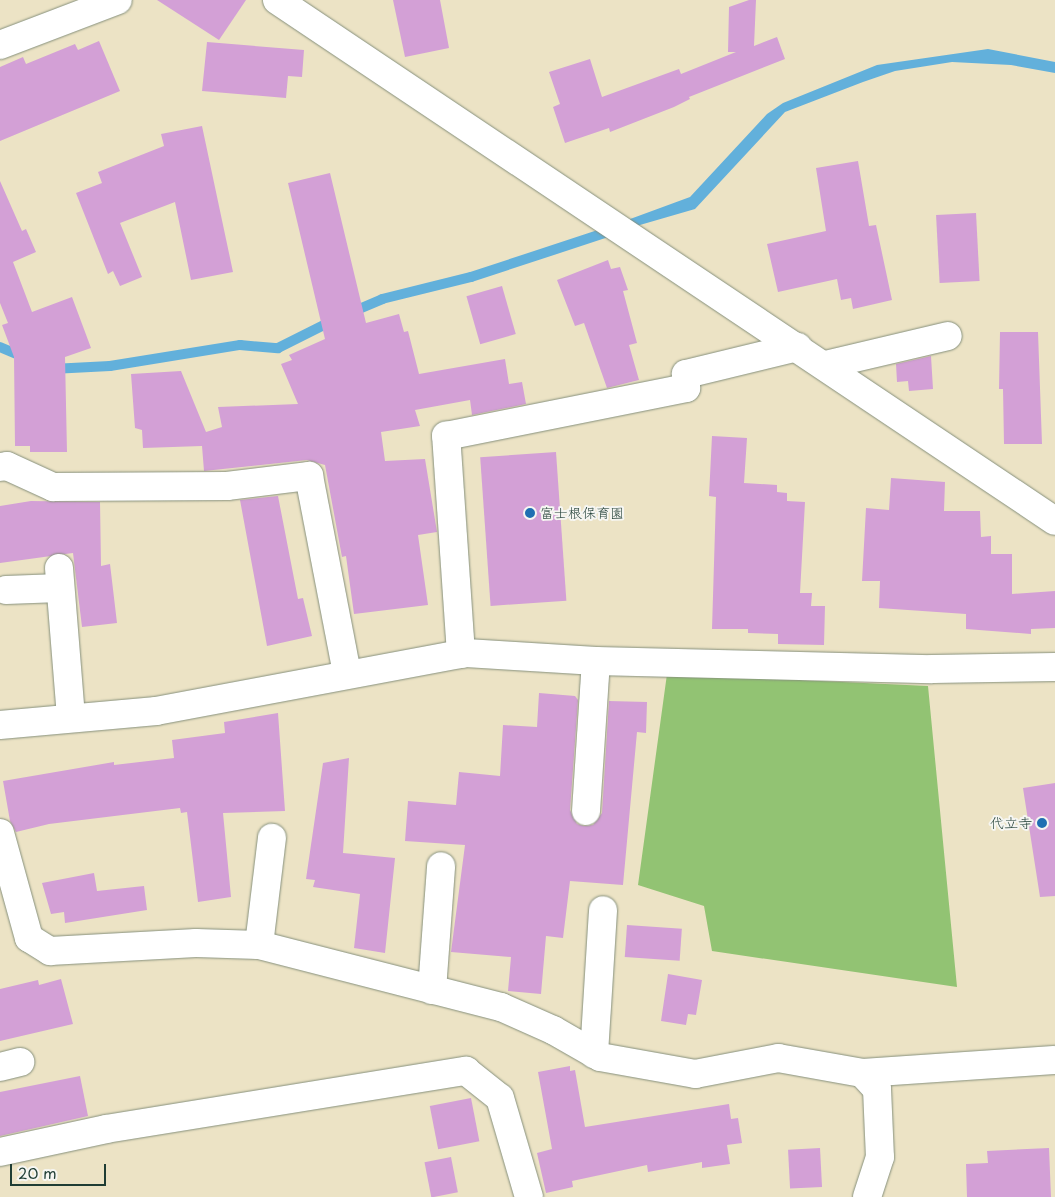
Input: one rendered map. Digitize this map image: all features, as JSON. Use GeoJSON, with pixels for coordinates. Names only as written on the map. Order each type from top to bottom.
{"type":"FeatureCollection","features":[{"type":"Feature","properties":{"kind":"street"},"geometry":{"type":"LineString","coordinates":[[0,45],[118,0]]}},
{"type":"Feature","properties":{"kind":"street"},"geometry":{"type":"LineString","coordinates":[[277,0],[596,211],[1055,521]]}},
{"type":"Feature","properties":{"kind":"street"},"geometry":{"type":"LineString","coordinates":[[824,365],[948,336]]}},
{"type":"Feature","properties":{"kind":"street"},"geometry":{"type":"LineString","coordinates":[[461,654],[446,436],[686,388],[686,374],[798,347]]}},
{"type":"Feature","properties":{"kind":"street"},"geometry":{"type":"LineString","coordinates":[[0,467],[7,466],[53,487],[227,486],[309,476],[347,674]]}},
{"type":"Feature","properties":{"kind":"street"},"geometry":{"type":"LineString","coordinates":[[6,590],[60,578],[71,718]]}},
{"type":"Feature","properties":{"kind":"street"},"geometry":{"type":"LineString","coordinates":[[0,725],[156,711],[461,654],[596,661],[932,669],[1055,667]]}},
{"type":"Feature","properties":{"kind":"street"},"geometry":{"type":"LineString","coordinates":[[586,811],[596,661]]}},
{"type":"Feature","properties":{"kind":"street"},"geometry":{"type":"LineString","coordinates":[[0,833],[30,938],[50,951],[196,943],[259,946],[501,1007],[553,1030],[594,1054],[695,1074],[778,1058],[862,1073],[1055,1060]]}},
{"type":"Feature","properties":{"kind":"street"},"geometry":{"type":"LineString","coordinates":[[259,946],[272,838]]}},
{"type":"Feature","properties":{"kind":"street"},"geometry":{"type":"LineString","coordinates":[[432,990],[441,866]]}},
{"type":"Feature","properties":{"kind":"street"},"geometry":{"type":"LineString","coordinates":[[594,1054],[604,910]]}},
{"type":"Feature","properties":{"kind":"street"},"geometry":{"type":"LineString","coordinates":[[0,1152],[106,1129],[466,1071],[500,1098],[529,1197]]}},
{"type":"Feature","properties":{"kind":"street"},"geometry":{"type":"LineString","coordinates":[[862,1073],[877,1089],[880,1156],[867,1197]]}},
{"type":"Feature","properties":{"kind":"green space"},"geometry":{"type":"Polygon","coordinates":[[[667,674],[928,686],[957,987],[712,951],[704,906],[638,885],[667,674]]]}},
{"type":"Feature","properties":{"kind":"water"},"geometry":{"type":"Polygon","coordinates":[[[988,49],[1055,62],[1055,73],[1011,65],[952,62],[895,71],[863,82],[785,112],[695,209],[633,227],[622,222],[690,197],[767,114],[783,103],[877,65],[988,49]]]}},
{"type":"Feature","properties":{"kind":"building"},"geometry":{"type":"Polygon","coordinates":[[[157,0],[246,0],[219,40],[157,0]]]}},
{"type":"Feature","properties":{"kind":"building"},"geometry":{"type":"Polygon","coordinates":[[[393,0],[440,0],[449,48],[405,57],[393,0]]]}},
{"type":"Feature","properties":{"kind":"building"},"geometry":{"type":"Polygon","coordinates":[[[749,0],[756,0],[754,46],[777,37],[785,59],[689,97],[690,99],[674,107],[610,132],[609,128],[565,143],[553,107],[560,104],[549,72],[590,59],[602,97],[679,69],[681,74],[736,52],[728,52],[729,7],[749,0]]]}},
{"type":"Feature","properties":{"kind":"building"},"geometry":{"type":"Polygon","coordinates":[[[99,41],[120,91],[0,141],[0,67],[23,57],[26,64],[75,44],[78,50],[99,41]]]}},
{"type":"Feature","properties":{"kind":"building"},"geometry":{"type":"Polygon","coordinates":[[[207,42],[304,50],[302,77],[288,76],[286,98],[202,91],[207,42]]]}},
{"type":"Feature","properties":{"kind":"building"},"geometry":{"type":"Polygon","coordinates":[[[202,126],[233,272],[191,280],[175,202],[120,223],[142,277],[120,286],[113,271],[108,274],[76,193],[102,183],[98,172],[164,146],[161,134],[202,126]]]}},
{"type":"Feature","properties":{"kind":"building"},"geometry":{"type":"Polygon","coordinates":[[[858,161],[869,226],[876,225],[892,300],[853,309],[851,298],[841,300],[837,279],[778,292],[767,244],[826,231],[816,168],[858,161]]]}},
{"type":"Feature","properties":{"kind":"building"},"geometry":{"type":"Polygon","coordinates":[[[330,173],[366,323],[399,314],[404,332],[408,331],[419,374],[505,359],[509,384],[522,382],[526,404],[472,415],[470,400],[415,410],[420,426],[381,432],[385,461],[425,459],[437,532],[418,535],[428,605],[354,614],[346,556],[342,557],[325,465],[307,460],[204,471],[202,446],[143,448],[142,430],[135,428],[131,374],[181,371],[206,432],[222,427],[218,407],[298,404],[281,364],[292,360],[289,355],[325,339],[288,183],[330,173]]]}},
{"type":"Feature","properties":{"kind":"building"},"geometry":{"type":"Polygon","coordinates":[[[0,181],[22,231],[26,229],[36,252],[13,262],[32,312],[72,297],[91,348],[65,357],[67,452],[30,452],[30,446],[15,446],[14,357],[2,325],[8,323],[0,303],[0,181]]]}},
{"type":"Feature","properties":{"kind":"building"},"geometry":{"type":"Polygon","coordinates":[[[976,213],[980,281],[940,283],[936,215],[976,213]]]}},
{"type":"Feature","properties":{"kind":"building"},"geometry":{"type":"Polygon","coordinates":[[[608,260],[611,269],[620,267],[628,290],[623,291],[637,343],[629,345],[639,380],[607,388],[584,323],[575,326],[557,280],[608,260]]]}},
{"type":"Feature","properties":{"kind":"building"},"geometry":{"type":"Polygon","coordinates":[[[502,286],[516,334],[480,344],[466,296],[502,286]]]}},
{"type":"Feature","properties":{"kind":"building"},"geometry":{"type":"Polygon","coordinates":[[[1000,332],[1038,332],[1042,444],[1004,444],[1003,389],[999,389],[1000,332]]]}},
{"type":"Feature","properties":{"kind":"building"},"geometry":{"type":"Polygon","coordinates":[[[931,356],[933,389],[909,391],[908,381],[897,382],[896,364],[931,356]]]}},
{"type":"Feature","properties":{"kind":"building"},"geometry":{"type":"Polygon","coordinates":[[[712,436],[747,438],[744,483],[777,485],[777,492],[787,493],[787,501],[805,502],[800,593],[812,593],[811,606],[825,606],[824,645],[778,644],[778,634],[748,633],[748,629],[712,629],[716,497],[709,496],[712,436]]]}},
{"type":"Feature","properties":{"kind":"building"},"geometry":{"type":"Polygon","coordinates":[[[556,452],[566,601],[491,606],[480,457],[556,452]]]}},
{"type":"Feature","properties":{"kind":"building"},"geometry":{"type":"Polygon","coordinates":[[[891,478],[945,482],[944,511],[980,511],[981,537],[991,536],[991,554],[1012,554],[1012,594],[1055,591],[1055,628],[1031,629],[1031,634],[966,629],[966,614],[879,608],[880,581],[862,581],[866,508],[889,510],[891,478]]]}},
{"type":"Feature","properties":{"kind":"building"},"geometry":{"type":"Polygon","coordinates":[[[278,496],[298,599],[303,598],[312,636],[267,646],[240,500],[278,496]]]}},
{"type":"Feature","properties":{"kind":"building"},"geometry":{"type":"Polygon","coordinates":[[[31,501],[100,502],[101,566],[110,564],[117,623],[82,627],[73,553],[0,563],[0,506],[31,501]]]}},
{"type":"Feature","properties":{"kind":"building"},"geometry":{"type":"Polygon","coordinates":[[[539,693],[575,696],[578,700],[570,810],[577,824],[584,826],[593,825],[602,813],[609,701],[647,702],[646,733],[637,732],[623,885],[570,881],[563,938],[546,936],[541,994],[508,991],[511,957],[451,952],[465,845],[405,841],[408,801],[456,805],[459,772],[500,776],[503,725],[537,727],[539,693]]]}},
{"type":"Feature","properties":{"kind":"building"},"geometry":{"type":"Polygon","coordinates":[[[278,713],[285,811],[223,813],[231,897],[198,902],[187,812],[181,813],[180,808],[49,824],[16,832],[10,821],[3,781],[114,762],[114,765],[174,758],[172,740],[225,733],[224,722],[278,713]]]}},
{"type":"Feature","properties":{"kind":"building"},"geometry":{"type":"Polygon","coordinates":[[[349,758],[343,853],[395,858],[385,953],[354,948],[360,894],[313,887],[315,880],[306,879],[323,763],[349,758]]]}},
{"type":"Feature","properties":{"kind":"building","name":"代立寺"},"geometry":{"type":"Polygon","coordinates":[[[1055,783],[1055,896],[1040,897],[1023,788],[1055,783]]]}},
{"type":"Feature","properties":{"kind":"building"},"geometry":{"type":"Polygon","coordinates":[[[94,873],[97,891],[144,886],[147,910],[65,923],[64,912],[51,914],[42,883],[94,873]]]}},
{"type":"Feature","properties":{"kind":"building"},"geometry":{"type":"Polygon","coordinates":[[[627,925],[682,929],[680,961],[625,957],[627,925]]]}},
{"type":"Feature","properties":{"kind":"building"},"geometry":{"type":"Polygon","coordinates":[[[668,974],[702,980],[696,1015],[688,1014],[686,1025],[661,1021],[668,974]]]}},
{"type":"Feature","properties":{"kind":"building"},"geometry":{"type":"Polygon","coordinates":[[[61,979],[73,1024],[0,1041],[0,989],[38,980],[39,985],[61,979]]]}},
{"type":"Feature","properties":{"kind":"building"},"geometry":{"type":"Polygon","coordinates":[[[570,1066],[570,1071],[575,1070],[585,1127],[729,1104],[731,1119],[738,1118],[742,1143],[727,1145],[730,1164],[702,1168],[702,1162],[648,1172],[647,1165],[572,1181],[573,1187],[546,1193],[537,1153],[552,1149],[538,1072],[570,1066]]]}},
{"type":"Feature","properties":{"kind":"building"},"geometry":{"type":"Polygon","coordinates":[[[80,1076],[88,1116],[0,1136],[0,1092],[80,1076]]]}},
{"type":"Feature","properties":{"kind":"building"},"geometry":{"type":"Polygon","coordinates":[[[471,1098],[479,1141],[438,1149],[430,1106],[471,1098]]]}},
{"type":"Feature","properties":{"kind":"building"},"geometry":{"type":"Polygon","coordinates":[[[820,1148],[822,1187],[790,1189],[788,1150],[820,1148]]]}},
{"type":"Feature","properties":{"kind":"building"},"geometry":{"type":"Polygon","coordinates":[[[1049,1148],[1051,1197],[967,1197],[966,1164],[988,1163],[987,1151],[1049,1148]]]}},
{"type":"Feature","properties":{"kind":"building"},"geometry":{"type":"Polygon","coordinates":[[[451,1157],[458,1192],[431,1197],[424,1162],[451,1157]]]}},
{"type":"Feature","properties":{"kind":"waterway"},"geometry":{"type":"LineString","coordinates":[[352,312],[382,299],[471,277],[614,230]]}},
{"type":"Feature","properties":{"kind":"waterway"},"geometry":{"type":"LineString","coordinates":[[52,369],[110,366],[240,345],[278,348],[334,320]]}},
{"type":"Feature","properties":{"kind":"waterway"},"geometry":{"type":"LineString","coordinates":[[0,347],[24,357]]}},
{"type":"Feature","properties":{"kind":"place","name":"富士根保育園"},"geometry":{"type":"Point","coordinates":[530,513]}},
{"type":"Feature","properties":{"kind":"place","name":"代立寺"},"geometry":{"type":"Point","coordinates":[1042,823]}}]}
